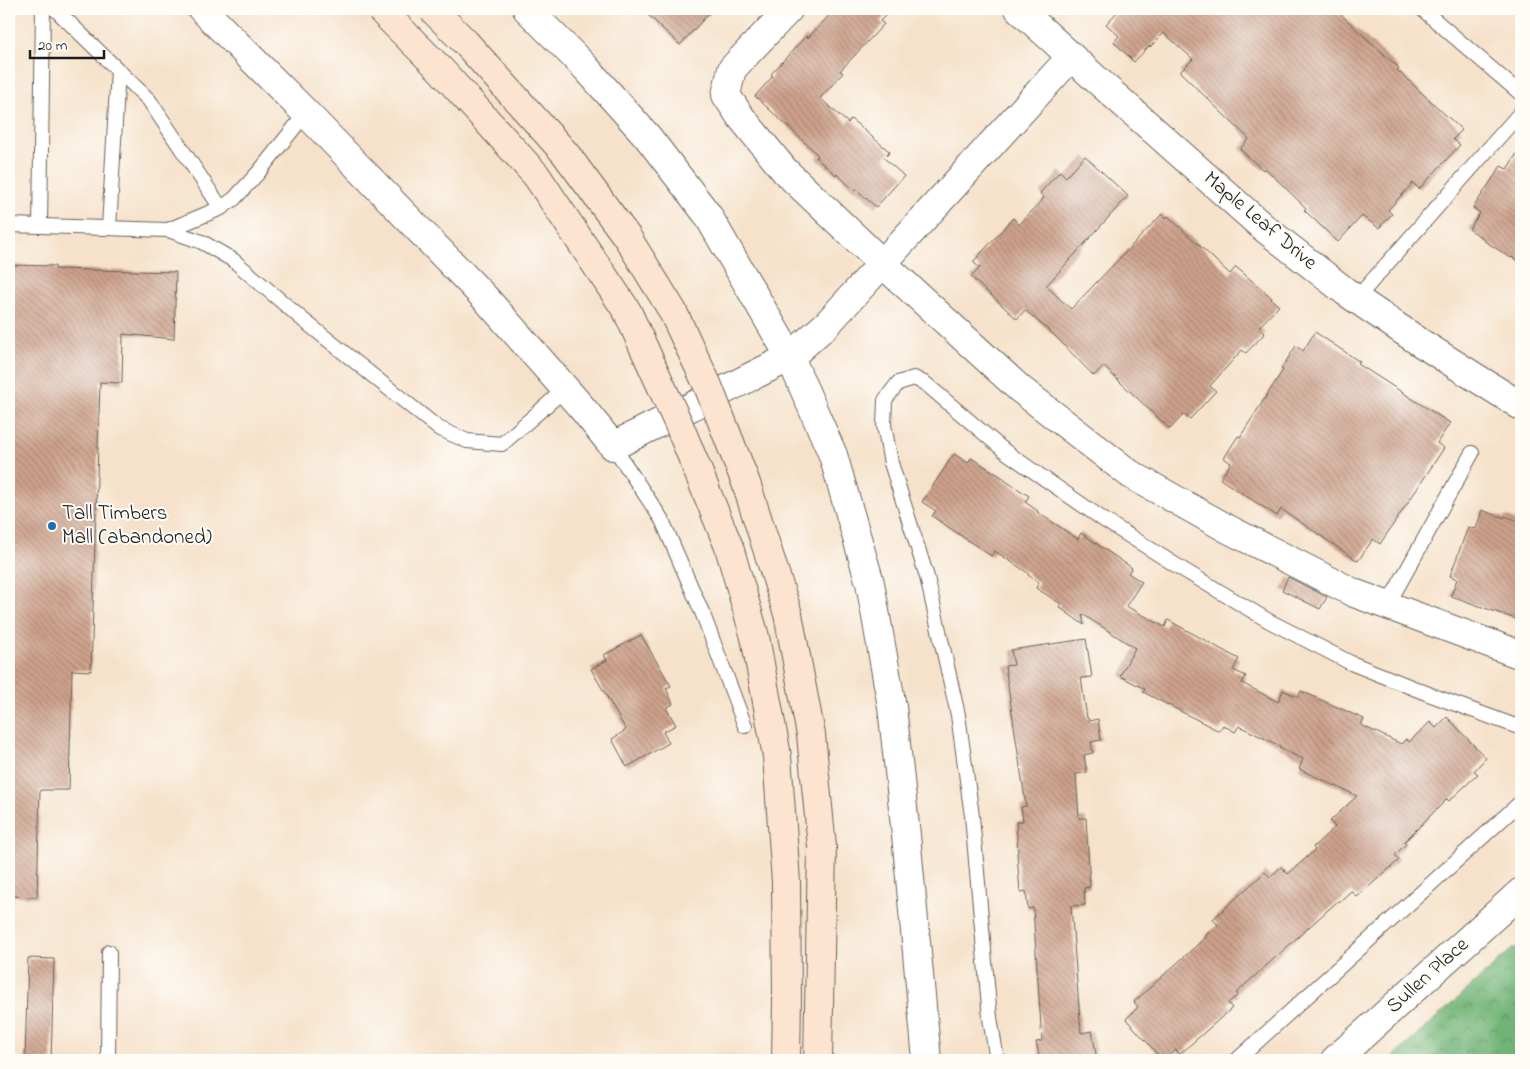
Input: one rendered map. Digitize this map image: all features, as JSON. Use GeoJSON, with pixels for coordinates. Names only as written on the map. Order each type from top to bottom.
{"type":"FeatureCollection","features":[{"type":"Feature","properties":{"kind":"main road"},"geometry":{"type":"LineString","coordinates":[[380,9],[440,68],[536,175],[627,311],[680,425],[729,547],[754,637],[777,756],[786,882],[786,1060]]}},
{"type":"Feature","properties":{"kind":"main road"},"geometry":{"type":"LineString","coordinates":[[432,9],[466,43],[565,153],[627,237],[672,310],[708,386],[746,483],[788,614],[811,734],[822,847],[818,1060]]}},
{"type":"Feature","properties":{"kind":"street"},"geometry":{"type":"LineString","coordinates":[[202,9],[487,300],[598,426],[613,446],[790,357],[827,324],[1071,57]]}},
{"type":"Feature","properties":{"kind":"street"},"geometry":{"type":"LineString","coordinates":[[527,9],[586,68],[647,136],[707,214],[790,357],[833,455],[870,583],[892,707],[927,1060]]}},
{"type":"Feature","properties":{"kind":"street"},"geometry":{"type":"LineString","coordinates":[[789,9],[732,69],[726,95],[740,116],[786,172],[883,264],[1020,389],[1130,474],[1228,529],[1346,589],[1521,655]]}},
{"type":"Feature","properties":{"kind":"street","name":"Maple Leaf Drive"},"geometry":{"type":"LineString","coordinates":[[1026,11],[1071,57],[1264,228],[1356,298],[1421,343],[1521,406]]}},
{"type":"Feature","properties":{"kind":"street","name":"Sullen Place"},"geometry":{"type":"LineString","coordinates":[[1335,1060],[1521,892]]}},
{"type":"Feature","properties":{"kind":"lane"},"geometry":{"type":"LineString","coordinates":[[40,226],[43,9]]}},
{"type":"Feature","properties":{"kind":"lane"},"geometry":{"type":"LineString","coordinates":[[55,9],[149,100],[221,208]]}},
{"type":"Feature","properties":{"kind":"lane"},"geometry":{"type":"LineString","coordinates":[[1422,9],[1521,94]]}},
{"type":"Feature","properties":{"kind":"lane"},"geometry":{"type":"LineString","coordinates":[[109,228],[118,70]]}},
{"type":"Feature","properties":{"kind":"lane"},"geometry":{"type":"LineString","coordinates":[[1356,298],[1521,112]]}},
{"type":"Feature","properties":{"kind":"lane"},"geometry":{"type":"LineString","coordinates":[[168,230],[221,208],[234,198],[258,173],[306,114]]}},
{"type":"Feature","properties":{"kind":"lane"},"geometry":{"type":"LineString","coordinates":[[9,225],[168,230],[202,242],[233,260],[302,319],[438,428],[467,441],[502,444],[565,389]]}},
{"type":"Feature","properties":{"kind":"lane"},"geometry":{"type":"LineString","coordinates":[[997,1060],[990,1018],[972,816],[958,715],[926,577],[891,463],[884,425],[886,400],[898,383],[914,378],[926,384],[1006,452],[1096,514],[1182,570],[1269,620],[1350,663],[1521,728]]}},
{"type":"Feature","properties":{"kind":"lane"},"geometry":{"type":"LineString","coordinates":[[613,446],[662,520],[700,609],[745,726]]}},
{"type":"Feature","properties":{"kind":"lane"},"geometry":{"type":"LineString","coordinates":[[1387,606],[1472,453]]}},
{"type":"Feature","properties":{"kind":"lane"},"geometry":{"type":"LineString","coordinates":[[1237,1060],[1521,802]]}},
{"type":"Feature","properties":{"kind":"lane"},"geometry":{"type":"LineString","coordinates":[[108,1060],[109,952]]}},
{"type":"Feature","properties":{"kind":"green space"},"geometry":{"type":"Polygon","coordinates":[[[1512,949],[1521,949],[1521,1060],[1390,1060],[1512,949]]]}},
{"type":"Feature","properties":{"kind":"building"},"geometry":{"type":"Polygon","coordinates":[[[642,9],[713,9],[680,45],[642,9]]]}},
{"type":"Feature","properties":{"kind":"building"},"geometry":{"type":"Polygon","coordinates":[[[835,9],[892,9],[880,21],[884,24],[840,71],[843,73],[820,98],[848,123],[851,119],[890,152],[884,158],[904,176],[876,207],[816,158],[818,155],[755,96],[773,76],[771,74],[806,36],[808,38],[835,9]]]}},
{"type":"Feature","properties":{"kind":"building"},"geometry":{"type":"Polygon","coordinates":[[[1120,9],[1335,9],[1462,130],[1453,139],[1460,145],[1419,189],[1413,183],[1388,210],[1392,214],[1379,228],[1362,216],[1338,242],[1304,210],[1306,208],[1265,168],[1263,170],[1240,149],[1249,139],[1180,72],[1193,59],[1164,33],[1134,62],[1114,42],[1119,36],[1106,24],[1120,9]]]}},
{"type":"Feature","properties":{"kind":"building"},"geometry":{"type":"Polygon","coordinates":[[[1521,147],[1521,263],[1483,240],[1469,229],[1480,213],[1473,208],[1501,166],[1507,169],[1521,147]]]}},
{"type":"Feature","properties":{"kind":"building"},"geometry":{"type":"Polygon","coordinates":[[[1085,156],[1128,196],[1046,286],[1071,309],[1162,214],[1166,218],[1168,216],[1230,274],[1236,267],[1279,306],[1259,327],[1265,333],[1246,353],[1242,350],[1210,386],[1216,391],[1190,419],[1184,414],[1170,429],[1103,366],[1094,376],[1054,335],[1025,310],[1017,319],[971,277],[980,268],[973,262],[1013,218],[1019,225],[1044,198],[1040,193],[1060,171],[1066,177],[1085,156]]]}},
{"type":"Feature","properties":{"kind":"building","name":"Tall Timbers Mall (abandoned)"},"geometry":{"type":"Polygon","coordinates":[[[9,265],[55,266],[55,269],[176,272],[174,339],[123,334],[122,383],[100,382],[91,671],[72,670],[69,790],[40,790],[37,897],[9,896],[9,265]]]}},
{"type":"Feature","properties":{"kind":"building"},"geometry":{"type":"Polygon","coordinates":[[[1315,332],[1360,362],[1358,364],[1450,423],[1437,443],[1444,448],[1413,495],[1380,544],[1373,539],[1358,561],[1281,509],[1277,516],[1220,479],[1231,463],[1224,458],[1238,436],[1240,437],[1283,370],[1281,369],[1296,346],[1303,351],[1315,332]]]}},
{"type":"Feature","properties":{"kind":"building"},"geometry":{"type":"Polygon","coordinates":[[[954,454],[968,463],[971,458],[1005,479],[1029,496],[1025,502],[1037,512],[1078,539],[1081,533],[1132,568],[1128,573],[1142,582],[1126,606],[1165,627],[1168,620],[1239,659],[1233,670],[1246,676],[1242,683],[1278,702],[1283,690],[1298,697],[1301,691],[1364,719],[1361,725],[1401,744],[1406,739],[1409,742],[1430,722],[1436,728],[1447,717],[1486,758],[1474,771],[1478,774],[1449,801],[1447,799],[1404,842],[1406,844],[1395,855],[1399,860],[1357,897],[1351,891],[1338,901],[1236,993],[1238,995],[1228,1003],[1232,1008],[1180,1054],[1176,1050],[1163,1060],[1126,1019],[1138,1007],[1134,1002],[1207,936],[1218,925],[1213,919],[1265,872],[1270,877],[1281,867],[1288,874],[1315,850],[1313,847],[1335,827],[1330,821],[1357,796],[1299,769],[1303,759],[1279,748],[1280,746],[1239,726],[1235,732],[1223,725],[1219,731],[1143,692],[1145,689],[1120,676],[1135,648],[1082,614],[1084,625],[1059,607],[1061,604],[1036,588],[1039,582],[1028,575],[1028,573],[995,551],[991,556],[932,516],[936,511],[922,502],[954,454]]]}},
{"type":"Feature","properties":{"kind":"building"},"geometry":{"type":"Polygon","coordinates":[[[1482,510],[1521,522],[1521,603],[1516,619],[1451,596],[1457,579],[1450,576],[1468,527],[1476,529],[1482,510]]]}},
{"type":"Feature","properties":{"kind":"building"},"geometry":{"type":"Polygon","coordinates":[[[1288,577],[1327,597],[1320,609],[1282,590],[1288,577]]]}},
{"type":"Feature","properties":{"kind":"building"},"geometry":{"type":"Polygon","coordinates":[[[641,635],[671,686],[666,688],[673,704],[666,708],[676,725],[663,732],[669,743],[627,767],[612,739],[626,730],[591,669],[607,660],[604,655],[641,635]]]}},
{"type":"Feature","properties":{"kind":"building"},"geometry":{"type":"Polygon","coordinates":[[[1086,639],[1092,677],[1081,678],[1087,718],[1089,721],[1098,719],[1101,740],[1091,742],[1093,753],[1084,755],[1087,773],[1076,774],[1079,818],[1086,818],[1090,887],[1084,888],[1085,905],[1071,906],[1081,1033],[1092,1031],[1097,1060],[1040,1060],[1036,1042],[1042,1041],[1033,908],[1028,909],[1026,891],[1020,892],[1017,853],[1016,822],[1023,821],[1021,807],[1026,806],[1005,666],[1014,665],[1011,650],[1086,639]]]}},
{"type":"Feature","properties":{"kind":"building"},"geometry":{"type":"Polygon","coordinates":[[[28,958],[54,959],[51,1060],[25,1060],[28,958]]]}},
{"type":"Feature","properties":{"kind":"place","name":"Tall Timbers Mall (abandoned)"},"geometry":{"type":"Point","coordinates":[52,526]}}]}
